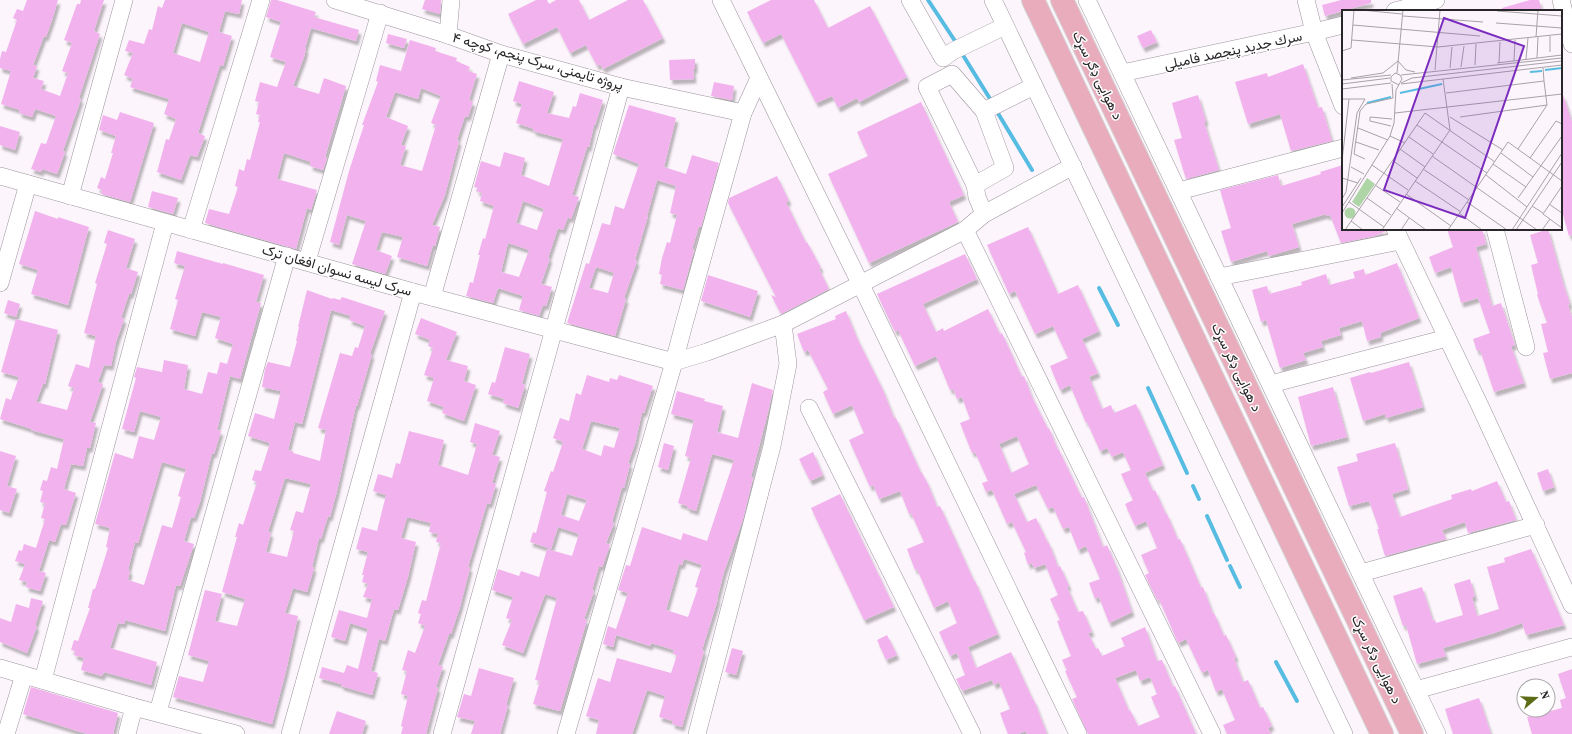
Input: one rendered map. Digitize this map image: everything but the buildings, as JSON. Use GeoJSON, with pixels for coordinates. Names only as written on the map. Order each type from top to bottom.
{"type":"FeatureCollection","features":[{"type":"Feature","properties":{"kind":"main road","name":"د هوایی ډګر سړک"},"geometry":{"type":"LineString","coordinates":[[1033,0],[1382,734]]}},
{"type":"Feature","properties":{"kind":"main road","name":"د هوایی ډګر سړک"},"geometry":{"type":"LineString","coordinates":[[1062,0],[1412,734]]}},
{"type":"Feature","properties":{"kind":"street"},"geometry":{"type":"LineString","coordinates":[[70,196],[124,0]]}},
{"type":"Feature","properties":{"kind":"street"},"geometry":{"type":"LineString","coordinates":[[191,230],[261,0]]}},
{"type":"Feature","properties":{"kind":"street","name":"پروژه تایمنی، سرک پنجم، کوچه ۴"},"geometry":{"type":"LineString","coordinates":[[335,0],[448,35],[501,54],[621,87],[744,113]]}},
{"type":"Feature","properties":{"kind":"street"},"geometry":{"type":"LineString","coordinates":[[448,35],[451,0]]}},
{"type":"Feature","properties":{"kind":"street"},"geometry":{"type":"LineString","coordinates":[[721,0],[861,284],[1078,734]]}},
{"type":"Feature","properties":{"kind":"street"},"geometry":{"type":"LineString","coordinates":[[910,0],[942,58],[1006,26]]}},
{"type":"Feature","properties":{"kind":"street"},"geometry":{"type":"LineString","coordinates":[[993,0],[1344,734]]}},
{"type":"Feature","properties":{"kind":"street"},"geometry":{"type":"LineString","coordinates":[[1087,0],[1437,734]]}},
{"type":"Feature","properties":{"kind":"street"},"geometry":{"type":"LineString","coordinates":[[1306,0],[1314,32],[1342,103]]}},
{"type":"Feature","properties":{"kind":"street"},"geometry":{"type":"LineString","coordinates":[[1398,10],[1436,0],[1438,10]]}},
{"type":"Feature","properties":{"kind":"street"},"geometry":{"type":"LineString","coordinates":[[1561,0],[1572,44]]}},
{"type":"Feature","properties":{"kind":"street"},"geometry":{"type":"LineString","coordinates":[[307,261],[380,13]]}},
{"type":"Feature","properties":{"kind":"street","name":"سرك جدید پنجصد فامیلی"},"geometry":{"type":"LineString","coordinates":[[1122,73],[1342,25]]}},
{"type":"Feature","properties":{"kind":"street"},"geometry":{"type":"LineString","coordinates":[[432,297],[501,54]]}},
{"type":"Feature","properties":{"kind":"street"},"geometry":{"type":"LineString","coordinates":[[976,191],[1005,168],[984,111],[952,74],[927,87],[976,191],[984,214]]}},
{"type":"Feature","properties":{"kind":"street"},"geometry":{"type":"LineString","coordinates":[[566,734],[674,362],[744,113],[759,78]]}},
{"type":"Feature","properties":{"kind":"street"},"geometry":{"type":"LineString","coordinates":[[984,111],[1034,86]]}},
{"type":"Feature","properties":{"kind":"street"},"geometry":{"type":"LineString","coordinates":[[442,734],[621,87]]}},
{"type":"Feature","properties":{"kind":"street"},"geometry":{"type":"LineString","coordinates":[[1179,191],[1342,148]]}},
{"type":"Feature","properties":{"kind":"street"},"geometry":{"type":"LineString","coordinates":[[674,362],[707,352],[783,324],[965,230],[984,214],[1048,178],[1073,166]]}},
{"type":"Feature","properties":{"kind":"street","name":"سرک لیسه نسوان افغان‌ ترک"},"geometry":{"type":"LineString","coordinates":[[0,176],[413,292],[674,362]]}},
{"type":"Feature","properties":{"kind":"street"},"geometry":{"type":"LineString","coordinates":[[0,283],[28,184]]}},
{"type":"Feature","properties":{"kind":"street"},"geometry":{"type":"LineString","coordinates":[[43,680],[165,222]]}},
{"type":"Feature","properties":{"kind":"street"},"geometry":{"type":"LineString","coordinates":[[965,230],[1212,734]]}},
{"type":"Feature","properties":{"kind":"street"},"geometry":{"type":"LineString","coordinates":[[1495,230],[1526,347]]}},
{"type":"Feature","properties":{"kind":"street"},"geometry":{"type":"LineString","coordinates":[[1220,277],[1397,235],[1536,525],[1572,605]]}},
{"type":"Feature","properties":{"kind":"street"},"geometry":{"type":"LineString","coordinates":[[158,712],[287,256]]}},
{"type":"Feature","properties":{"kind":"street"},"geometry":{"type":"LineString","coordinates":[[290,734],[413,292]]}},
{"type":"Feature","properties":{"kind":"street"},"geometry":{"type":"LineString","coordinates":[[697,734],[772,446],[788,364],[783,324]]}},
{"type":"Feature","properties":{"kind":"street"},"geometry":{"type":"LineString","coordinates":[[1270,384],[1447,338]]}},
{"type":"Feature","properties":{"kind":"street"},"geometry":{"type":"LineString","coordinates":[[809,408],[972,734]]}},
{"type":"Feature","properties":{"kind":"street"},"geometry":{"type":"LineString","coordinates":[[1361,574],[1536,525]]}},
{"type":"Feature","properties":{"kind":"street"},"geometry":{"type":"LineString","coordinates":[[1416,690],[1572,647]]}},
{"type":"Feature","properties":{"kind":"street"},"geometry":{"type":"LineString","coordinates":[[0,668],[134,707],[158,712],[236,734]]}},
{"type":"Feature","properties":{"kind":"street"},"geometry":{"type":"LineString","coordinates":[[6,734],[24,675]]}},
{"type":"Feature","properties":{"kind":"street"},"geometry":{"type":"LineString","coordinates":[[127,734],[134,707]]}},
{"type":"Feature","properties":{"kind":"waterway"},"geometry":{"type":"LineString","coordinates":[[928,0],[957,44]]}},
{"type":"Feature","properties":{"kind":"waterway"},"geometry":{"type":"LineString","coordinates":[[961,52],[992,102]]}},
{"type":"Feature","properties":{"kind":"waterway"},"geometry":{"type":"LineString","coordinates":[[996,110],[1032,170]]}},
{"type":"Feature","properties":{"kind":"waterway"},"geometry":{"type":"LineString","coordinates":[[1099,288],[1118,325]]}},
{"type":"Feature","properties":{"kind":"waterway"},"geometry":{"type":"LineString","coordinates":[[1148,388],[1187,473]]}},
{"type":"Feature","properties":{"kind":"waterway"},"geometry":{"type":"LineString","coordinates":[[1193,486],[1199,499]]}},
{"type":"Feature","properties":{"kind":"waterway"},"geometry":{"type":"LineString","coordinates":[[1207,516],[1227,560]]}},
{"type":"Feature","properties":{"kind":"waterway"},"geometry":{"type":"LineString","coordinates":[[1230,566],[1240,587]]}},
{"type":"Feature","properties":{"kind":"waterway"},"geometry":{"type":"LineString","coordinates":[[1276,662],[1297,701]]}}]}
